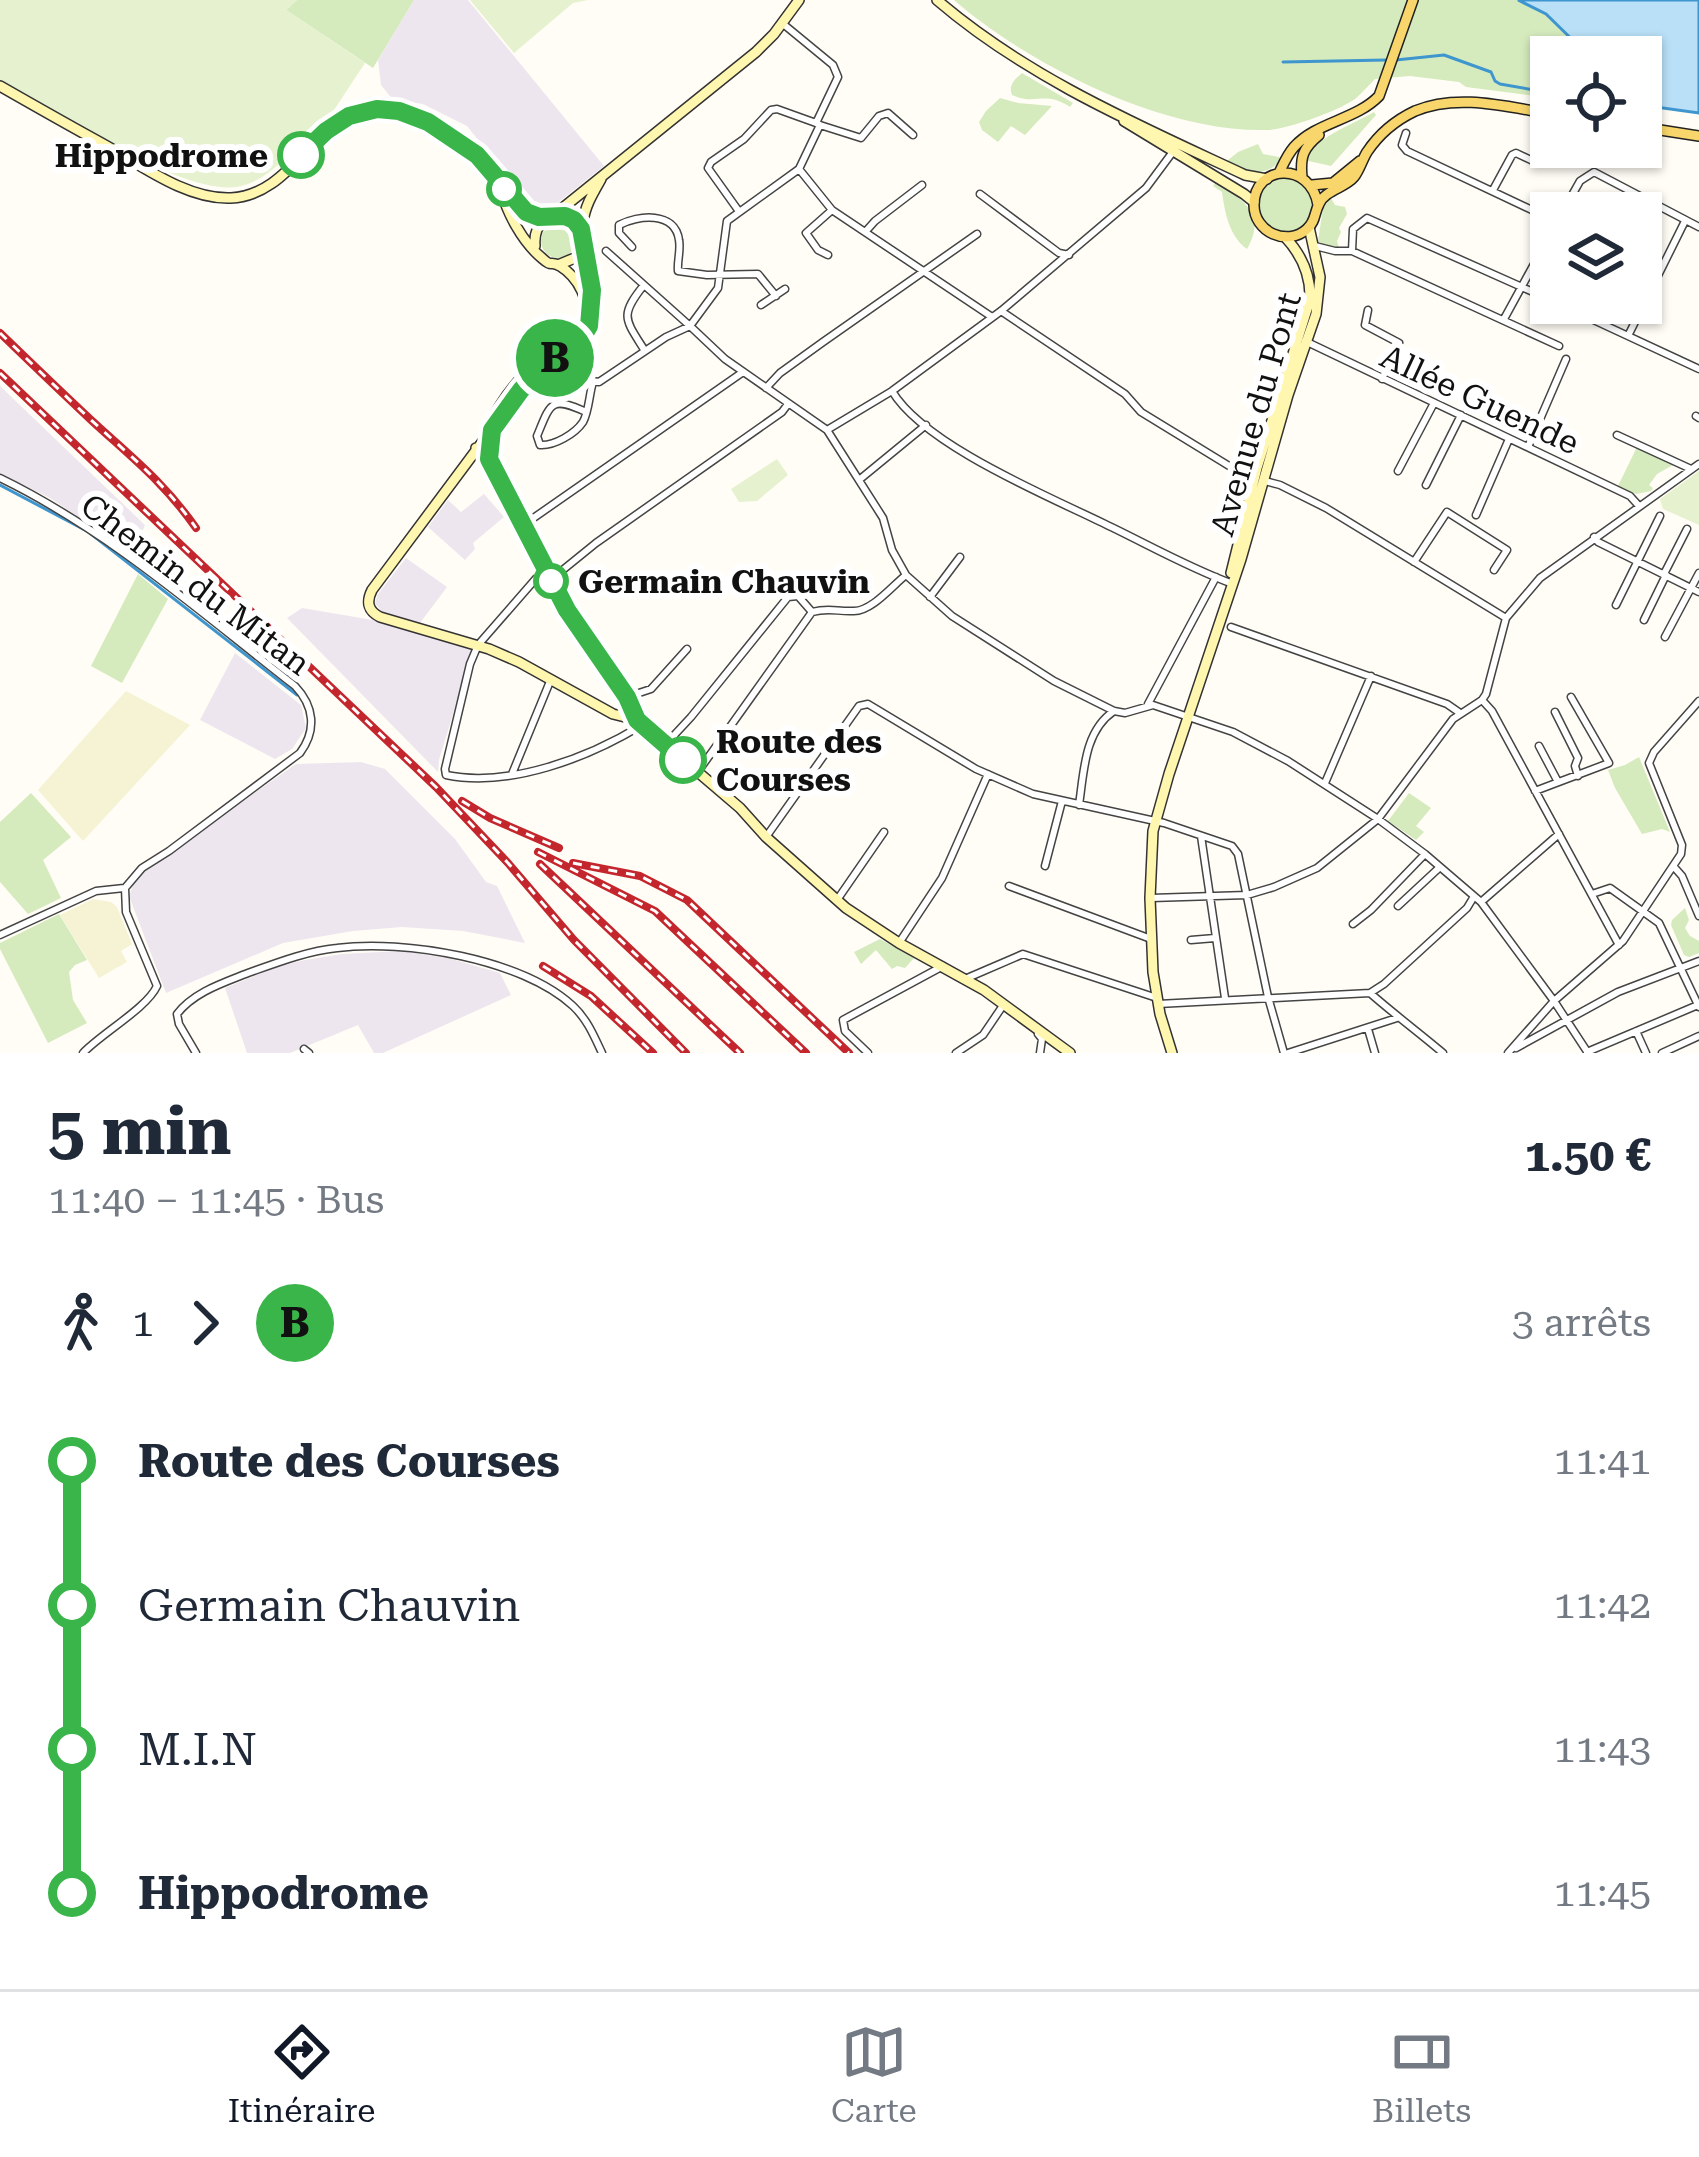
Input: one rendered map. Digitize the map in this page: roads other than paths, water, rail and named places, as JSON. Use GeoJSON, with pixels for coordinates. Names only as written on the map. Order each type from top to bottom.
{"type":"FeatureCollection","features":[{"type":"Feature","properties":{"kind":"main road"},"geometry":{"type":"LineString","coordinates":[[1279,173],[1301,140],[1379,96],[1413,0]]}},
{"type":"Feature","properties":{"kind":"main road"},"geometry":{"type":"LineString","coordinates":[[1318,205],[1354,177],[1378,137],[1398,120],[1435,104],[1473,103],[1530,111]]}},
{"type":"Feature","properties":{"kind":"main road"},"geometry":{"type":"LineString","coordinates":[[1301,177],[1304,150],[1337,122]]}},
{"type":"Feature","properties":{"kind":"main road"},"geometry":{"type":"LineString","coordinates":[[1662,131],[1699,136]]}},
{"type":"Feature","properties":{"kind":"main road"},"geometry":{"type":"LineString","coordinates":[[1312,185],[1333,183],[1364,157]]}},
{"type":"Feature","properties":{"kind":"main road"},"geometry":{"type":"LineString","coordinates":[[1279,173],[1301,177],[1312,185],[1318,205],[1315,219],[1298,234],[1271,233],[1256,217],[1258,189],[1279,173]]}},
{"type":"Feature","properties":{"kind":"street"},"geometry":{"type":"LineString","coordinates":[[535,248],[536,230],[756,52],[800,0]]}},
{"type":"Feature","properties":{"kind":"street"},"geometry":{"type":"LineString","coordinates":[[937,0],[1009,55],[1110,111],[1245,176],[1267,178]]}},
{"type":"Feature","properties":{"kind":"street"},"geometry":{"type":"LineString","coordinates":[[499,182],[514,223],[545,261],[558,265],[582,288],[585,321],[563,348],[581,376],[603,381],[690,326],[716,293],[724,227],[739,211],[800,170],[838,83],[837,71],[782,23]]}},
{"type":"Feature","properties":{"kind":"street"},"geometry":{"type":"LineString","coordinates":[[0,86],[163,177],[220,198],[242,197],[273,184],[349,116],[377,109],[399,111],[441,130],[477,155],[526,212],[570,218],[581,229]]}},
{"type":"Feature","properties":{"kind":"street"},"geometry":{"type":"LineString","coordinates":[[739,211],[708,164],[744,139],[771,110],[861,138],[879,116],[888,113],[914,135]]}},
{"type":"Feature","properties":{"kind":"street"},"geometry":{"type":"LineString","coordinates":[[1110,111],[1155,142],[1168,158],[1186,160],[1254,202]]}},
{"type":"Feature","properties":{"kind":"street"},"geometry":{"type":"LineString","coordinates":[[1406,133],[1402,145],[1407,151],[1530,208]]}},
{"type":"Feature","properties":{"kind":"street"},"geometry":{"type":"LineString","coordinates":[[827,430],[892,391],[1001,311],[1146,188],[1168,158],[1182,151],[1212,159]]}},
{"type":"Feature","properties":{"kind":"street"},"geometry":{"type":"LineString","coordinates":[[1493,190],[1512,155],[1530,159]]}},
{"type":"Feature","properties":{"kind":"street"},"geometry":{"type":"LineString","coordinates":[[800,170],[832,210],[992,317]]}},
{"type":"Feature","properties":{"kind":"street"},"geometry":{"type":"LineString","coordinates":[[1574,192],[1594,172],[1630,192]]}},
{"type":"Feature","properties":{"kind":"street"},"geometry":{"type":"LineString","coordinates":[[601,179],[589,199],[581,229],[592,290],[592,315],[583,336],[530,380],[368,601],[380,617],[478,645],[519,662],[613,715],[639,722]]}},
{"type":"Feature","properties":{"kind":"street"},"geometry":{"type":"LineString","coordinates":[[866,231],[922,185]]}},
{"type":"Feature","properties":{"kind":"street"},"geometry":{"type":"LineString","coordinates":[[980,194],[1059,253],[1069,255]]}},
{"type":"Feature","properties":{"kind":"street"},"geometry":{"type":"LineString","coordinates":[[1662,208],[1699,227]]}},
{"type":"Feature","properties":{"kind":"street"},"geometry":{"type":"LineString","coordinates":[[828,254],[818,250],[806,233],[832,210]]}},
{"type":"Feature","properties":{"kind":"street"},"geometry":{"type":"LineString","coordinates":[[632,247],[619,233],[625,220],[662,218],[680,237],[678,271],[758,274],[776,296]]}},
{"type":"Feature","properties":{"kind":"street"},"geometry":{"type":"LineString","coordinates":[[1352,251],[1351,236],[1367,218],[1530,291]]}},
{"type":"Feature","properties":{"kind":"street"},"geometry":{"type":"LineString","coordinates":[[1628,336],[1685,220]]}},
{"type":"Feature","properties":{"kind":"street","name":"Avenue du Pont"},"geometry":{"type":"LineString","coordinates":[[1258,480],[1319,297],[1320,277],[1309,227]]}},
{"type":"Feature","properties":{"kind":"street"},"geometry":{"type":"LineString","coordinates":[[766,388],[780,373],[977,234]]}},
{"type":"Feature","properties":{"kind":"street","name":"Avenue du Pont"},"geometry":{"type":"LineString","coordinates":[[1172,1053],[1158,1001],[1151,939],[1152,843],[1222,615],[1268,435],[1307,341],[1310,280],[1302,258],[1285,237]]}},
{"type":"Feature","properties":{"kind":"street"},"geometry":{"type":"LineString","coordinates":[[558,265],[577,257],[584,245]]}},
{"type":"Feature","properties":{"kind":"street"},"geometry":{"type":"LineString","coordinates":[[1314,246],[1352,251],[1559,346]]}},
{"type":"Feature","properties":{"kind":"street"},"geometry":{"type":"LineString","coordinates":[[606,251],[708,345],[827,430],[883,518],[892,550],[906,575],[952,616],[1037,671],[1114,711],[1125,713],[1148,704],[1233,732],[1378,819],[1477,900],[1588,1052],[1698,1006],[1664,929],[1610,887],[1592,894]]}},
{"type":"Feature","properties":{"kind":"street"},"geometry":{"type":"LineString","coordinates":[[1504,319],[1530,269]]}},
{"type":"Feature","properties":{"kind":"street"},"geometry":{"type":"LineString","coordinates":[[644,284],[626,312],[645,351]]}},
{"type":"Feature","properties":{"kind":"street"},"geometry":{"type":"LineString","coordinates":[[761,305],[785,289]]}},
{"type":"Feature","properties":{"kind":"street"},"geometry":{"type":"LineString","coordinates":[[1368,310],[1365,325],[1400,343],[1382,380]]}},
{"type":"Feature","properties":{"kind":"street"},"geometry":{"type":"LineString","coordinates":[[1001,311],[1125,394],[1141,412],[1231,469],[1280,485],[1357,526],[1506,618]]}},
{"type":"Feature","properties":{"kind":"street"},"geometry":{"type":"LineString","coordinates":[[489,459],[488,433],[496,413],[534,364],[585,321]]}},
{"type":"Feature","properties":{"kind":"street"},"geometry":{"type":"LineString","coordinates":[[1602,324],[1699,369]]}},
{"type":"Feature","properties":{"kind":"street","name":"Allée Guende"},"geometry":{"type":"LineString","coordinates":[[1307,341],[1630,496],[1639,506]]}},
{"type":"Feature","properties":{"kind":"street"},"geometry":{"type":"LineString","coordinates":[[1528,447],[1567,359]]}},
{"type":"Feature","properties":{"kind":"street"},"geometry":{"type":"LineString","coordinates":[[522,526],[743,372]]}},
{"type":"Feature","properties":{"kind":"street"},"geometry":{"type":"LineString","coordinates":[[586,412],[563,402],[553,404],[537,436],[540,445],[552,445],[581,426],[586,412],[593,382]]}},
{"type":"Feature","properties":{"kind":"street"},"geometry":{"type":"LineString","coordinates":[[892,391],[902,406],[981,462],[1231,583]]}},
{"type":"Feature","properties":{"kind":"street"},"geometry":{"type":"LineString","coordinates":[[1398,471],[1434,403]]}},
{"type":"Feature","properties":{"kind":"street"},"geometry":{"type":"LineString","coordinates":[[547,571],[556,575],[788,404]]}},
{"type":"Feature","properties":{"kind":"street"},"geometry":{"type":"LineString","coordinates":[[1426,485],[1461,415]]}},
{"type":"Feature","properties":{"kind":"street"},"geometry":{"type":"LineString","coordinates":[[859,480],[926,425]]}},
{"type":"Feature","properties":{"kind":"street"},"geometry":{"type":"LineString","coordinates":[[1617,434],[1695,466]]}},
{"type":"Feature","properties":{"kind":"street"},"geometry":{"type":"LineString","coordinates":[[1231,469],[1251,464],[1268,435]]}},
{"type":"Feature","properties":{"kind":"street"},"geometry":{"type":"LineString","coordinates":[[1476,515],[1509,439]]}},
{"type":"Feature","properties":{"kind":"street"},"geometry":{"type":"LineString","coordinates":[[476,448],[489,459],[584,637],[639,722],[837,900],[899,943],[1004,1004],[1068,1053]]}},
{"type":"Feature","properties":{"kind":"street"},"geometry":{"type":"LineString","coordinates":[[1270,455],[1271,472],[1280,485]]}},
{"type":"Feature","properties":{"kind":"street"},"geometry":{"type":"LineString","coordinates":[[1150,898],[1246,895],[1317,868],[1378,819],[1442,732],[1482,700],[1506,618],[1545,573],[1695,466]]}},
{"type":"Feature","properties":{"kind":"street","name":"Chemin du Mitan"},"geometry":{"type":"LineString","coordinates":[[0,478],[68,514],[139,563],[295,686],[311,712],[310,736],[300,753],[142,868],[125,888]]}},
{"type":"Feature","properties":{"kind":"street"},"geometry":{"type":"LineString","coordinates":[[1414,562],[1447,512],[1507,550],[1494,570]]}},
{"type":"Feature","properties":{"kind":"street"},"geometry":{"type":"LineString","coordinates":[[1616,605],[1660,516]]}},
{"type":"Feature","properties":{"kind":"street"},"geometry":{"type":"LineString","coordinates":[[1644,620],[1687,529]]}},
{"type":"Feature","properties":{"kind":"street"},"geometry":{"type":"LineString","coordinates":[[1594,538],[1695,590]]}},
{"type":"Feature","properties":{"kind":"street"},"geometry":{"type":"LineString","coordinates":[[930,598],[960,557]]}},
{"type":"Feature","properties":{"kind":"street"},"geometry":{"type":"LineString","coordinates":[[547,571],[478,645],[447,776],[512,774],[559,764],[639,722]]}},
{"type":"Feature","properties":{"kind":"street"},"geometry":{"type":"LineString","coordinates":[[1665,637],[1695,590],[1699,573]]}},
{"type":"Feature","properties":{"kind":"street"},"geometry":{"type":"LineString","coordinates":[[697,773],[812,612],[866,608],[906,575]]}},
{"type":"Feature","properties":{"kind":"street"},"geometry":{"type":"LineString","coordinates":[[1148,704],[1216,577]]}},
{"type":"Feature","properties":{"kind":"street"},"geometry":{"type":"LineString","coordinates":[[664,745],[788,597],[798,596],[812,612]]}},
{"type":"Feature","properties":{"kind":"street"},"geometry":{"type":"LineString","coordinates":[[1231,627],[1447,704],[1460,713]]}},
{"type":"Feature","properties":{"kind":"street"},"geometry":{"type":"LineString","coordinates":[[621,716],[628,700],[646,693],[687,649]]}},
{"type":"Feature","properties":{"kind":"street"},"geometry":{"type":"LineString","coordinates":[[1324,785],[1371,676]]}},
{"type":"Feature","properties":{"kind":"street"},"geometry":{"type":"LineString","coordinates":[[512,774],[551,680]]}},
{"type":"Feature","properties":{"kind":"street"},"geometry":{"type":"LineString","coordinates":[[1534,791],[1607,766],[1609,761],[1571,698]]}},
{"type":"Feature","properties":{"kind":"street"},"geometry":{"type":"LineString","coordinates":[[1482,700],[1618,945]]}},
{"type":"Feature","properties":{"kind":"street"},"geometry":{"type":"LineString","coordinates":[[1508,1053],[1554,1000],[1618,945],[1674,867],[1682,845],[1649,763],[1699,700]]}},
{"type":"Feature","properties":{"kind":"street"},"geometry":{"type":"LineString","coordinates":[[766,837],[863,704],[1033,794],[1156,823],[1235,849],[1268,997],[1286,1053],[1397,1018]]}},
{"type":"Feature","properties":{"kind":"street"},"geometry":{"type":"LineString","coordinates":[[1079,805],[1092,738],[1114,711]]}},
{"type":"Feature","properties":{"kind":"street"},"geometry":{"type":"LineString","coordinates":[[1555,712],[1578,758],[1578,776]]}},
{"type":"Feature","properties":{"kind":"street"},"geometry":{"type":"LineString","coordinates":[[1539,746],[1558,782]]}},
{"type":"Feature","properties":{"kind":"street"},"geometry":{"type":"LineString","coordinates":[[899,943],[941,878],[988,774]]}},
{"type":"Feature","properties":{"kind":"street"},"geometry":{"type":"LineString","coordinates":[[1045,866],[1061,801]]}},
{"type":"Feature","properties":{"kind":"street"},"geometry":{"type":"LineString","coordinates":[[837,900],[884,832]]}},
{"type":"Feature","properties":{"kind":"street"},"geometry":{"type":"LineString","coordinates":[[965,979],[1023,954],[1158,1001],[1370,993],[1559,835]]}},
{"type":"Feature","properties":{"kind":"street"},"geometry":{"type":"LineString","coordinates":[[1201,836],[1225,998]]}},
{"type":"Feature","properties":{"kind":"street"},"geometry":{"type":"LineString","coordinates":[[1353,924],[1425,854]]}},
{"type":"Feature","properties":{"kind":"street"},"geometry":{"type":"LineString","coordinates":[[1398,906],[1440,867]]}},
{"type":"Feature","properties":{"kind":"street"},"geometry":{"type":"LineString","coordinates":[[1674,867],[1699,916]]}},
{"type":"Feature","properties":{"kind":"street"},"geometry":{"type":"LineString","coordinates":[[1009,886],[1151,939]]}},
{"type":"Feature","properties":{"kind":"street"},"geometry":{"type":"LineString","coordinates":[[0,935],[96,891],[125,888],[126,912],[158,986],[149,1000],[83,1053]]}},
{"type":"Feature","properties":{"kind":"street"},"geometry":{"type":"LineString","coordinates":[[1191,940],[1215,938]]}},
{"type":"Feature","properties":{"kind":"street"},"geometry":{"type":"LineString","coordinates":[[196,1053],[178,1014],[191,1000],[256,970],[338,947],[404,947],[506,969],[573,1006],[590,1026],[602,1053]]}},
{"type":"Feature","properties":{"kind":"street"},"geometry":{"type":"LineString","coordinates":[[1508,1053],[1618,992],[1699,961]]}},
{"type":"Feature","properties":{"kind":"street"},"geometry":{"type":"LineString","coordinates":[[868,1053],[845,1031],[843,1020],[943,966]]}},
{"type":"Feature","properties":{"kind":"street"},"geometry":{"type":"LineString","coordinates":[[1370,993],[1443,1053]]}},
{"type":"Feature","properties":{"kind":"street"},"geometry":{"type":"LineString","coordinates":[[956,1053],[982,1035],[1004,1004]]}},
{"type":"Feature","properties":{"kind":"street"},"geometry":{"type":"LineString","coordinates":[[1033,1026],[1042,1039],[1043,1053]]}},
{"type":"Feature","properties":{"kind":"street"},"geometry":{"type":"LineString","coordinates":[[1368,1029],[1375,1053]]}},
{"type":"Feature","properties":{"kind":"street"},"geometry":{"type":"LineString","coordinates":[[1636,1031],[1646,1053]]}},
{"type":"Feature","properties":{"kind":"street"},"geometry":{"type":"LineString","coordinates":[[1662,1053],[1699,1036]]}},
{"type":"Feature","properties":{"kind":"street"},"geometry":{"type":"LineString","coordinates":[[1043,1053],[1054,1041]]}},
{"type":"Feature","properties":{"kind":"water"},"geometry":{"type":"Polygon","coordinates":[[[1518,0],[1699,0],[1699,113],[1662,108],[1662,36],[1569,36],[1546,14],[1518,0]]]}},
{"type":"Feature","properties":{"kind":"waterway"},"geometry":{"type":"LineString","coordinates":[[1396,60],[1444,55],[1491,72],[1500,84],[1530,89]]}},
{"type":"Feature","properties":{"kind":"waterway"},"geometry":{"type":"LineString","coordinates":[[1283,62],[1386,60]]}},
{"type":"Feature","properties":{"kind":"waterway"},"geometry":{"type":"LineString","coordinates":[[0,485],[83,529]]}},
{"type":"Feature","properties":{"kind":"waterway"},"geometry":{"type":"LineString","coordinates":[[91,534],[297,695]]}},
{"type":"Feature","properties":{"kind":"railway"},"geometry":{"type":"LineString","coordinates":[[0,333],[146,470],[196,528]]}},
{"type":"Feature","properties":{"kind":"railway"},"geometry":{"type":"LineString","coordinates":[[0,373],[436,787],[574,940],[686,1053]]}},
{"type":"Feature","properties":{"kind":"railway"},"geometry":{"type":"LineString","coordinates":[[462,801],[559,848]]}},
{"type":"Feature","properties":{"kind":"railway"},"geometry":{"type":"LineString","coordinates":[[538,852],[655,911],[806,1053]]}},
{"type":"Feature","properties":{"kind":"railway"},"geometry":{"type":"LineString","coordinates":[[573,863],[640,876],[687,900],[849,1053]]}},
{"type":"Feature","properties":{"kind":"railway"},"geometry":{"type":"LineString","coordinates":[[540,864],[740,1053]]}},
{"type":"Feature","properties":{"kind":"railway"},"geometry":{"type":"LineString","coordinates":[[543,966],[591,996],[653,1053]]}},
{"type":"Feature","properties":{"kind":"place","name":"Hippodrome"},"geometry":{"type":"Point","coordinates":[301,155]}},
{"type":"Feature","properties":{"kind":"place","name":"Germain Chauvin"},"geometry":{"type":"Point","coordinates":[551,581]}},
{"type":"Feature","properties":{"kind":"place","name":"Route des Courses"},"geometry":{"type":"Point","coordinates":[683,760]}}]}
